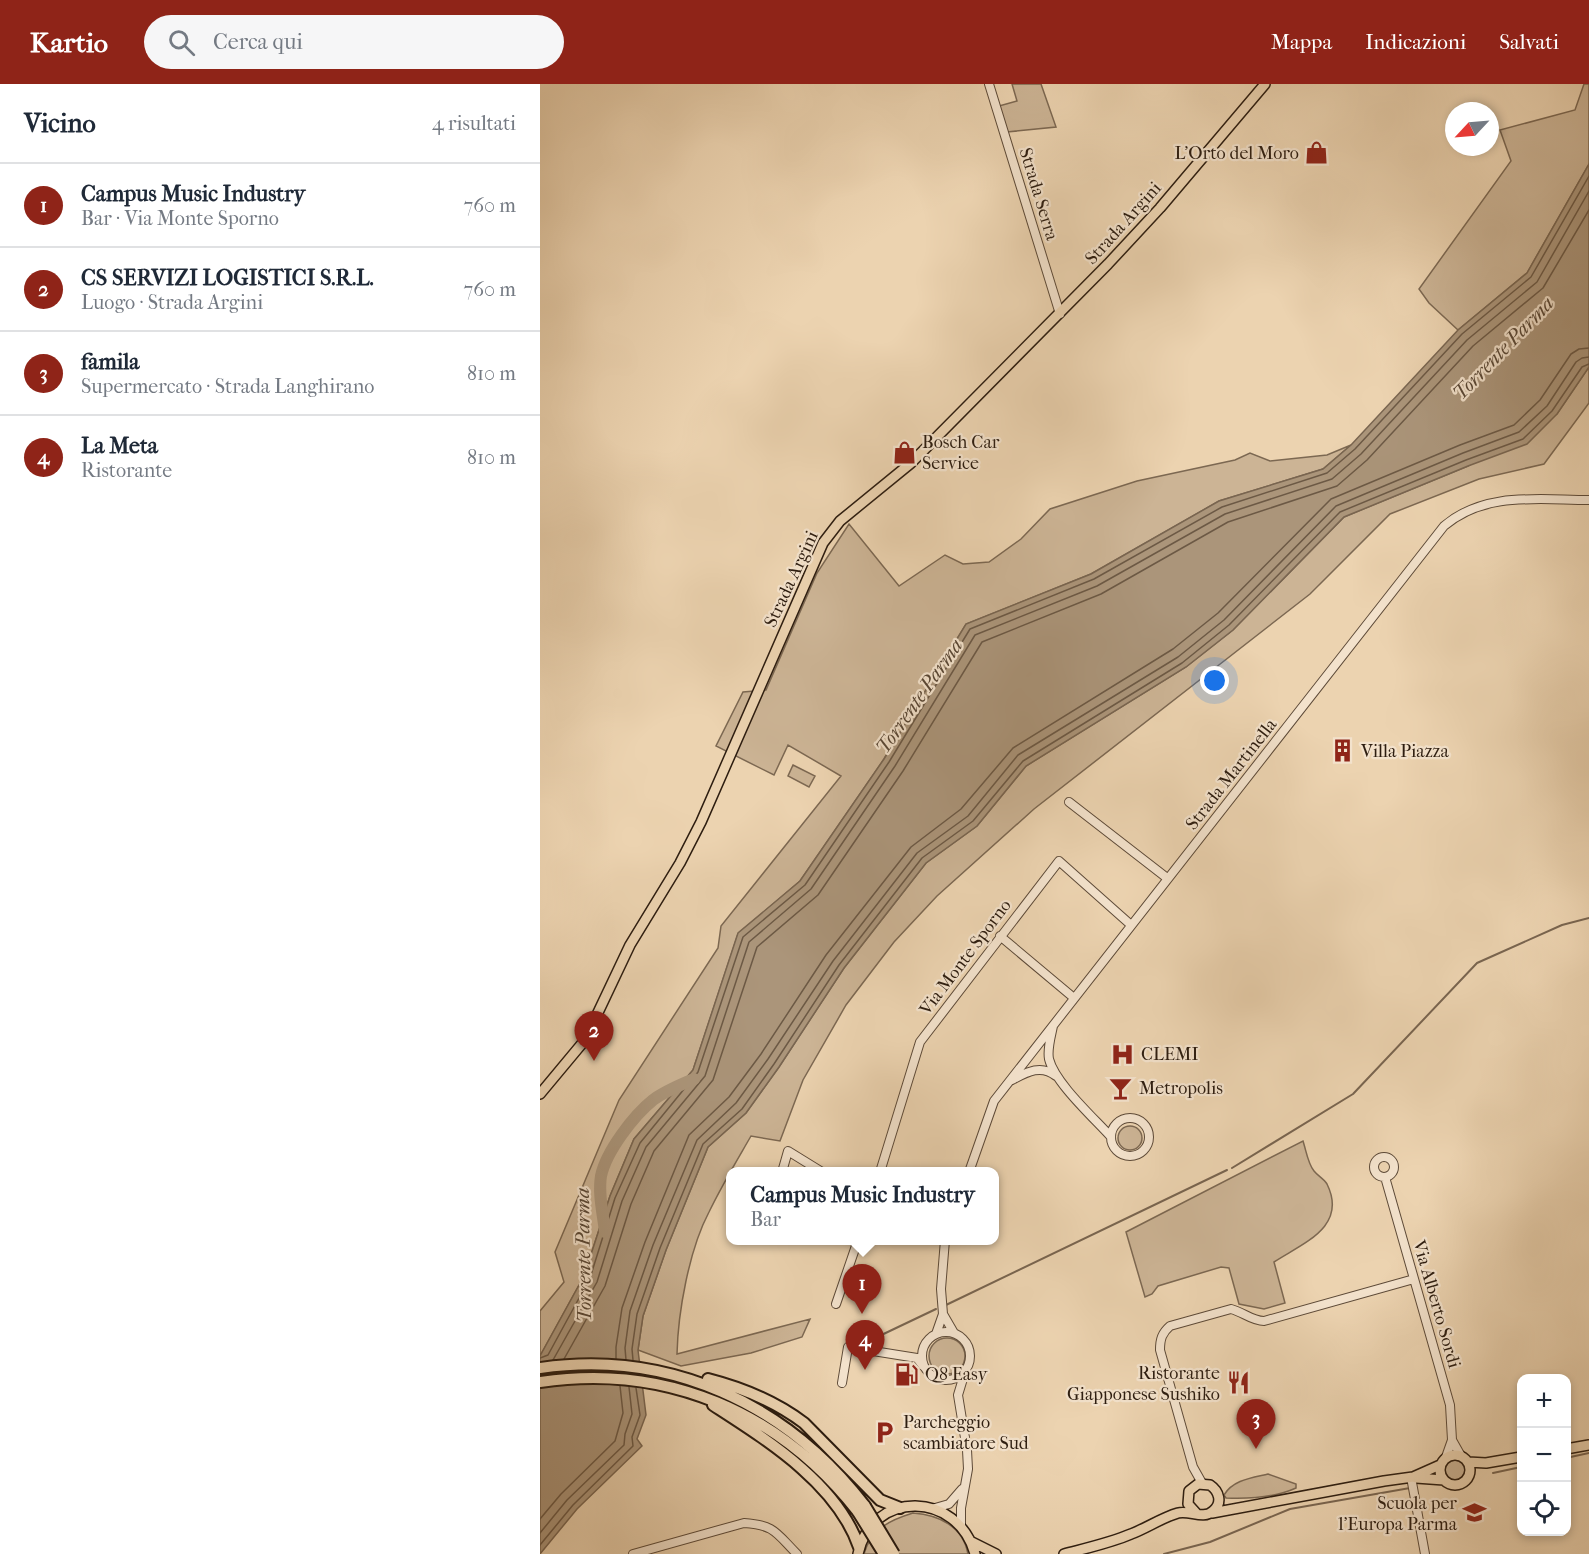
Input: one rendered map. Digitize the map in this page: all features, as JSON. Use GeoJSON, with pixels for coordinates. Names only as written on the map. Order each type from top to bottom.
{"type":"FeatureCollection","features":[{"type":"Feature","properties":{"kind":"highway"},"geometry":{"type":"LineString","coordinates":[[540,1368],[597,1365],[666,1373],[719,1390],[760,1410],[825,1460],[849,1484],[884,1554]]}},
{"type":"Feature","properties":{"kind":"highway"},"geometry":{"type":"LineString","coordinates":[[666,1373],[679,1372],[726,1384],[769,1401],[793,1414],[811,1429],[880,1500],[900,1508]]}},
{"type":"Feature","properties":{"kind":"highway"},"geometry":{"type":"LineString","coordinates":[[540,1382],[591,1378],[647,1383],[719,1402],[746,1415],[777,1434],[826,1475],[861,1509],[894,1554]]}},
{"type":"Feature","properties":{"kind":"highway"},"geometry":{"type":"LineString","coordinates":[[659,1386],[712,1405],[765,1438],[796,1463],[820,1487],[850,1525],[858,1551]]}},
{"type":"Feature","properties":{"kind":"main road","name":"Strada Argini"},"geometry":{"type":"LineString","coordinates":[[540,1094],[585,1040],[630,945],[685,853],[704,816],[823,543],[840,521],[911,463],[1060,314],[1160,208],[1264,84]]}},
{"type":"Feature","properties":{"kind":"main road"},"geometry":{"type":"LineString","coordinates":[[1571,1448],[1589,1445]]}},
{"type":"Feature","properties":{"kind":"main road"},"geometry":{"type":"LineString","coordinates":[[1412,1477],[1451,1455],[1465,1459],[1503,1460],[1517,1458]]}},
{"type":"Feature","properties":{"kind":"main road"},"geometry":{"type":"LineString","coordinates":[[1465,1459],[1470,1467],[1469,1477]]}},
{"type":"Feature","properties":{"kind":"main road"},"geometry":{"type":"LineString","coordinates":[[1443,1461],[1440,1473],[1444,1480],[1451,1485],[1456,1485],[1503,1460]]}},
{"type":"Feature","properties":{"kind":"main road"},"geometry":{"type":"LineString","coordinates":[[1064,1554],[1120,1538],[1184,1511],[1202,1515],[1412,1477],[1444,1480]]}},
{"type":"Feature","properties":{"kind":"main road"},"geometry":{"type":"LineString","coordinates":[[1157,1522],[1175,1509],[1190,1491],[1202,1483],[1216,1489],[1219,1496],[1219,1503],[1212,1513]]}},
{"type":"Feature","properties":{"kind":"main road"},"geometry":{"type":"LineString","coordinates":[[1190,1491],[1188,1504],[1197,1514]]}},
{"type":"Feature","properties":{"kind":"main road"},"geometry":{"type":"LineString","coordinates":[[1219,1503],[1227,1506],[1253,1505]]}},
{"type":"Feature","properties":{"kind":"main road"},"geometry":{"type":"LineString","coordinates":[[858,1551],[875,1522],[886,1513],[912,1506],[935,1508],[953,1518],[961,1525],[972,1542],[975,1554]]}},
{"type":"Feature","properties":{"kind":"main road"},"geometry":{"type":"LineString","coordinates":[[972,1542],[996,1554]]}},
{"type":"Feature","properties":{"kind":"street","name":"Strada Serra"},"geometry":{"type":"LineString","coordinates":[[989,84],[1060,314]]}},
{"type":"Feature","properties":{"kind":"street","name":"Strada Martinella"},"geometry":{"type":"LineString","coordinates":[[971,1167],[994,1101],[1444,526],[1473,507],[1498,500],[1589,500]]}},
{"type":"Feature","properties":{"kind":"street"},"geometry":{"type":"LineString","coordinates":[[1070,802],[1167,878]]}},
{"type":"Feature","properties":{"kind":"street","name":"Via Monte Sporno"},"geometry":{"type":"LineString","coordinates":[[882,1167],[920,1042],[1059,861],[1131,925]]}},
{"type":"Feature","properties":{"kind":"street"},"geometry":{"type":"LineString","coordinates":[[1000,936],[1074,998]]}},
{"type":"Feature","properties":{"kind":"street"},"geometry":{"type":"LineString","coordinates":[[1054,1025],[1049,1058],[1059,1078]]}},
{"type":"Feature","properties":{"kind":"street"},"geometry":{"type":"LineString","coordinates":[[1040,1069],[1034,1064],[1032,1052],[1049,1058]]}},
{"type":"Feature","properties":{"kind":"street"},"geometry":{"type":"LineString","coordinates":[[1010,1081],[1024,1073],[1040,1069],[1049,1071],[1059,1078],[1100,1125],[1111,1137],[1115,1149],[1125,1156],[1137,1155],[1143,1152],[1148,1145],[1149,1133],[1141,1120],[1129,1118],[1117,1123],[1100,1125]]}},
{"type":"Feature","properties":{"kind":"street"},"geometry":{"type":"LineString","coordinates":[[1111,1137],[1117,1123]]}},
{"type":"Feature","properties":{"kind":"street"},"geometry":{"type":"LineString","coordinates":[[783,1167],[788,1151],[814,1167]]}},
{"type":"Feature","properties":{"kind":"street","name":"Via Alberto Sordi"},"geometry":{"type":"LineString","coordinates":[[1386,1177],[1450,1405],[1452,1440],[1443,1461]]}},
{"type":"Feature","properties":{"kind":"street"},"geometry":{"type":"LineString","coordinates":[[836,1305],[856,1245]]}},
{"type":"Feature","properties":{"kind":"street"},"geometry":{"type":"LineString","coordinates":[[936,1335],[942,1314],[944,1245]]}},
{"type":"Feature","properties":{"kind":"street"},"geometry":{"type":"LineString","coordinates":[[1202,1483],[1193,1467],[1160,1350],[1160,1340],[1170,1326],[1231,1309],[1258,1321],[1264,1321],[1414,1279]]}},
{"type":"Feature","properties":{"kind":"street"},"geometry":{"type":"LineString","coordinates":[[942,1314],[954,1333],[966,1343],[970,1350],[969,1365],[958,1395],[968,1468],[961,1508],[961,1525]]}},
{"type":"Feature","properties":{"kind":"street"},"geometry":{"type":"LineString","coordinates":[[899,1355],[915,1352],[936,1335],[954,1333]]}},
{"type":"Feature","properties":{"kind":"street"},"geometry":{"type":"LineString","coordinates":[[925,1368],[922,1354],[927,1342]]}},
{"type":"Feature","properties":{"kind":"street"},"geometry":{"type":"LineString","coordinates":[[842,1383],[848,1347],[917,1358],[934,1377],[946,1381],[953,1380],[965,1372]]}},
{"type":"Feature","properties":{"kind":"street"},"geometry":{"type":"LineString","coordinates":[[946,1381],[958,1395]]}},
{"type":"Feature","properties":{"kind":"street","name":"Via Alberto Sordi"},"geometry":{"type":"LineString","coordinates":[[1452,1440],[1465,1459]]}},
{"type":"Feature","properties":{"kind":"street"},"geometry":{"type":"LineString","coordinates":[[1190,1491],[1193,1467]]}},
{"type":"Feature","properties":{"kind":"street"},"geometry":{"type":"LineString","coordinates":[[1412,1477],[1425,1554]]}},
{"type":"Feature","properties":{"kind":"street"},"geometry":{"type":"LineString","coordinates":[[935,1508],[949,1504],[964,1486]]}},
{"type":"Feature","properties":{"kind":"street"},"geometry":{"type":"LineString","coordinates":[[633,1554],[744,1523],[763,1524],[774,1530],[797,1554]]}},
{"type":"Feature","properties":{"kind":"shaded area"},"geometry":{"type":"Polygon","coordinates":[[[1012,84],[1041,84],[1056,127],[1007,132],[999,106],[1017,101],[1012,84]]]}},
{"type":"Feature","properties":{"kind":"shaded area"},"geometry":{"type":"Polygon","coordinates":[[[1584,84],[1589,84],[1589,164],[1527,273],[1458,330],[1429,303],[1419,289],[1511,161],[1500,130],[1575,110],[1584,84]]]}},
{"type":"Feature","properties":{"kind":"shaded area"},"geometry":{"type":"Polygon","coordinates":[[[1589,367],[1589,403],[1544,464],[1479,479],[1390,514],[1310,594],[1034,809],[937,896],[894,942],[846,1005],[803,1080],[780,1141],[751,1136],[733,1167],[726,1167],[726,1180],[702,1227],[690,1263],[682,1301],[677,1354],[810,1319],[802,1337],[751,1353],[681,1366],[638,1350],[643,1316],[666,1250],[708,1147],[746,1113],[844,968],[926,863],[977,826],[1026,766],[1186,667],[1233,630],[1344,517],[1468,466],[1557,414],[1589,367]]]}},
{"type":"Feature","properties":{"kind":"shaded area"},"geometry":{"type":"Polygon","coordinates":[[[1351,445],[1323,469],[1219,501],[1091,574],[966,624],[884,759],[800,881],[738,934],[693,1070],[634,1139],[610,1196],[584,1276],[540,1356],[540,1311],[564,1282],[555,1252],[619,1100],[718,948],[721,926],[841,776],[788,745],[774,775],[716,746],[743,692],[766,690],[817,573],[849,524],[899,586],[945,555],[963,564],[989,562],[1021,539],[1050,509],[1137,481],[1235,460],[1250,453],[1270,461],[1327,455],[1351,445]]]}},
{"type":"Feature","properties":{"kind":"shaded area"},"geometry":{"type":"Polygon","coordinates":[[[793,765],[815,776],[809,787],[788,776],[793,765]]]}},
{"type":"Feature","properties":{"kind":"shaded area"},"geometry":{"type":"Polygon","coordinates":[[[1130,1126],[1139,1129],[1142,1138],[1139,1147],[1130,1150],[1121,1147],[1118,1138],[1121,1129],[1130,1126]]]}},
{"type":"Feature","properties":{"kind":"shaded area"},"geometry":{"type":"Polygon","coordinates":[[[1303,1141],[1312,1168],[1327,1184],[1332,1199],[1332,1212],[1327,1223],[1319,1232],[1274,1262],[1285,1303],[1264,1309],[1239,1304],[1229,1268],[1221,1267],[1158,1286],[1152,1294],[1145,1297],[1126,1232],[1303,1141]]]}},
{"type":"Feature","properties":{"kind":"shaded area"},"geometry":{"type":"Polygon","coordinates":[[[947,1338],[960,1343],[965,1356],[960,1369],[947,1374],[934,1369],[929,1356],[934,1343],[947,1338]]]}},
{"type":"Feature","properties":{"kind":"shaded area"},"geometry":{"type":"Polygon","coordinates":[[[1455,1460],[1462,1463],[1465,1470],[1462,1477],[1455,1480],[1448,1477],[1445,1470],[1448,1463],[1455,1460]]]}},
{"type":"Feature","properties":{"kind":"shaded area"},"geometry":{"type":"Polygon","coordinates":[[[1268,1474],[1296,1484],[1296,1488],[1262,1497],[1226,1498],[1224,1495],[1237,1483],[1268,1474]]]}},
{"type":"Feature","properties":{"kind":"shaded area"},"geometry":{"type":"Polygon","coordinates":[[[913,1513],[941,1519],[955,1529],[961,1536],[968,1554],[864,1554],[871,1538],[882,1527],[913,1513]]]}},
{"type":"Feature","properties":{"kind":"water"},"geometry":{"type":"Polygon","coordinates":[[[1589,164],[1589,367],[1557,414],[1527,444],[1344,517],[1233,630],[1186,667],[1026,766],[977,826],[926,863],[844,968],[746,1113],[708,1147],[666,1250],[643,1316],[638,1350],[646,1415],[637,1439],[642,1446],[577,1509],[540,1554],[540,1356],[584,1276],[610,1196],[634,1139],[693,1070],[738,933],[800,881],[884,759],[966,624],[1091,574],[1219,501],[1323,469],[1351,445],[1458,330],[1527,273],[1589,164]]]}},
{"type":"Feature","properties":{"kind":"waterway"},"geometry":{"type":"LineString","coordinates":[[1232,1168],[1353,1094],[1477,963],[1562,925],[1589,918]]}},
{"type":"Feature","properties":{"kind":"waterway","name":"Torrente Parma"},"geometry":{"type":"LineString","coordinates":[[605,1232],[600,1183],[608,1156],[629,1125],[645,1107],[668,1091],[694,1079]]}},
{"type":"Feature","properties":{"kind":"waterway"},"geometry":{"type":"LineString","coordinates":[[946,1305],[1227,1170]]}},
{"type":"Feature","properties":{"kind":"waterway"},"geometry":{"type":"LineString","coordinates":[[873,1339],[936,1309]]}},
{"type":"Feature","properties":{"kind":"waterway"},"geometry":{"type":"LineString","coordinates":[[1571,1457],[1589,1453]]}},
{"type":"Feature","properties":{"kind":"waterway"},"geometry":{"type":"LineString","coordinates":[[1493,1473],[1517,1468]]}},
{"type":"Feature","properties":{"kind":"waterway"},"geometry":{"type":"LineString","coordinates":[[1164,1554],[1210,1542],[1290,1509],[1410,1488]]}},
{"type":"Feature","properties":{"kind":"place","name":"L'Orto del Moro"},"geometry":{"type":"Point","coordinates":[1317,153]}},
{"type":"Feature","properties":{"kind":"place","name":"Bosch Car Service"},"geometry":{"type":"Point","coordinates":[904,452]}},
{"type":"Feature","properties":{"kind":"place","name":"Villa Piazza"},"geometry":{"type":"Point","coordinates":[1343,751]}},
{"type":"Feature","properties":{"kind":"place","name":"CLEMI"},"geometry":{"type":"Point","coordinates":[1123,1054]}},
{"type":"Feature","properties":{"kind":"place","name":"CS SERVIZI LOGISTICI S.R.L."},"geometry":{"type":"Point","coordinates":[594,1061]}},
{"type":"Feature","properties":{"kind":"place","name":"Metropolis"},"geometry":{"type":"Point","coordinates":[1121,1088]}},
{"type":"Feature","properties":{"kind":"place","name":"Campus Music Industry"},"geometry":{"type":"Point","coordinates":[862,1314]}},
{"type":"Feature","properties":{"kind":"place","name":"La Meta"},"geometry":{"type":"Point","coordinates":[865,1370]}},
{"type":"Feature","properties":{"kind":"place","name":"Q8 Easy"},"geometry":{"type":"Point","coordinates":[907,1374]}},
{"type":"Feature","properties":{"kind":"place","name":"Ristorante Giapponese Sushiko"},"geometry":{"type":"Point","coordinates":[1238,1383]}},
{"type":"Feature","properties":{"kind":"place","name":"Parcheggio scambiatore Sud"},"geometry":{"type":"Point","coordinates":[885,1432]}},
{"type":"Feature","properties":{"kind":"place","name":"famila"},"geometry":{"type":"Point","coordinates":[1256,1449]}},
{"type":"Feature","properties":{"kind":"place","name":"Scuola per l'Europa Parma"},"geometry":{"type":"Point","coordinates":[1475,1513]}}]}
